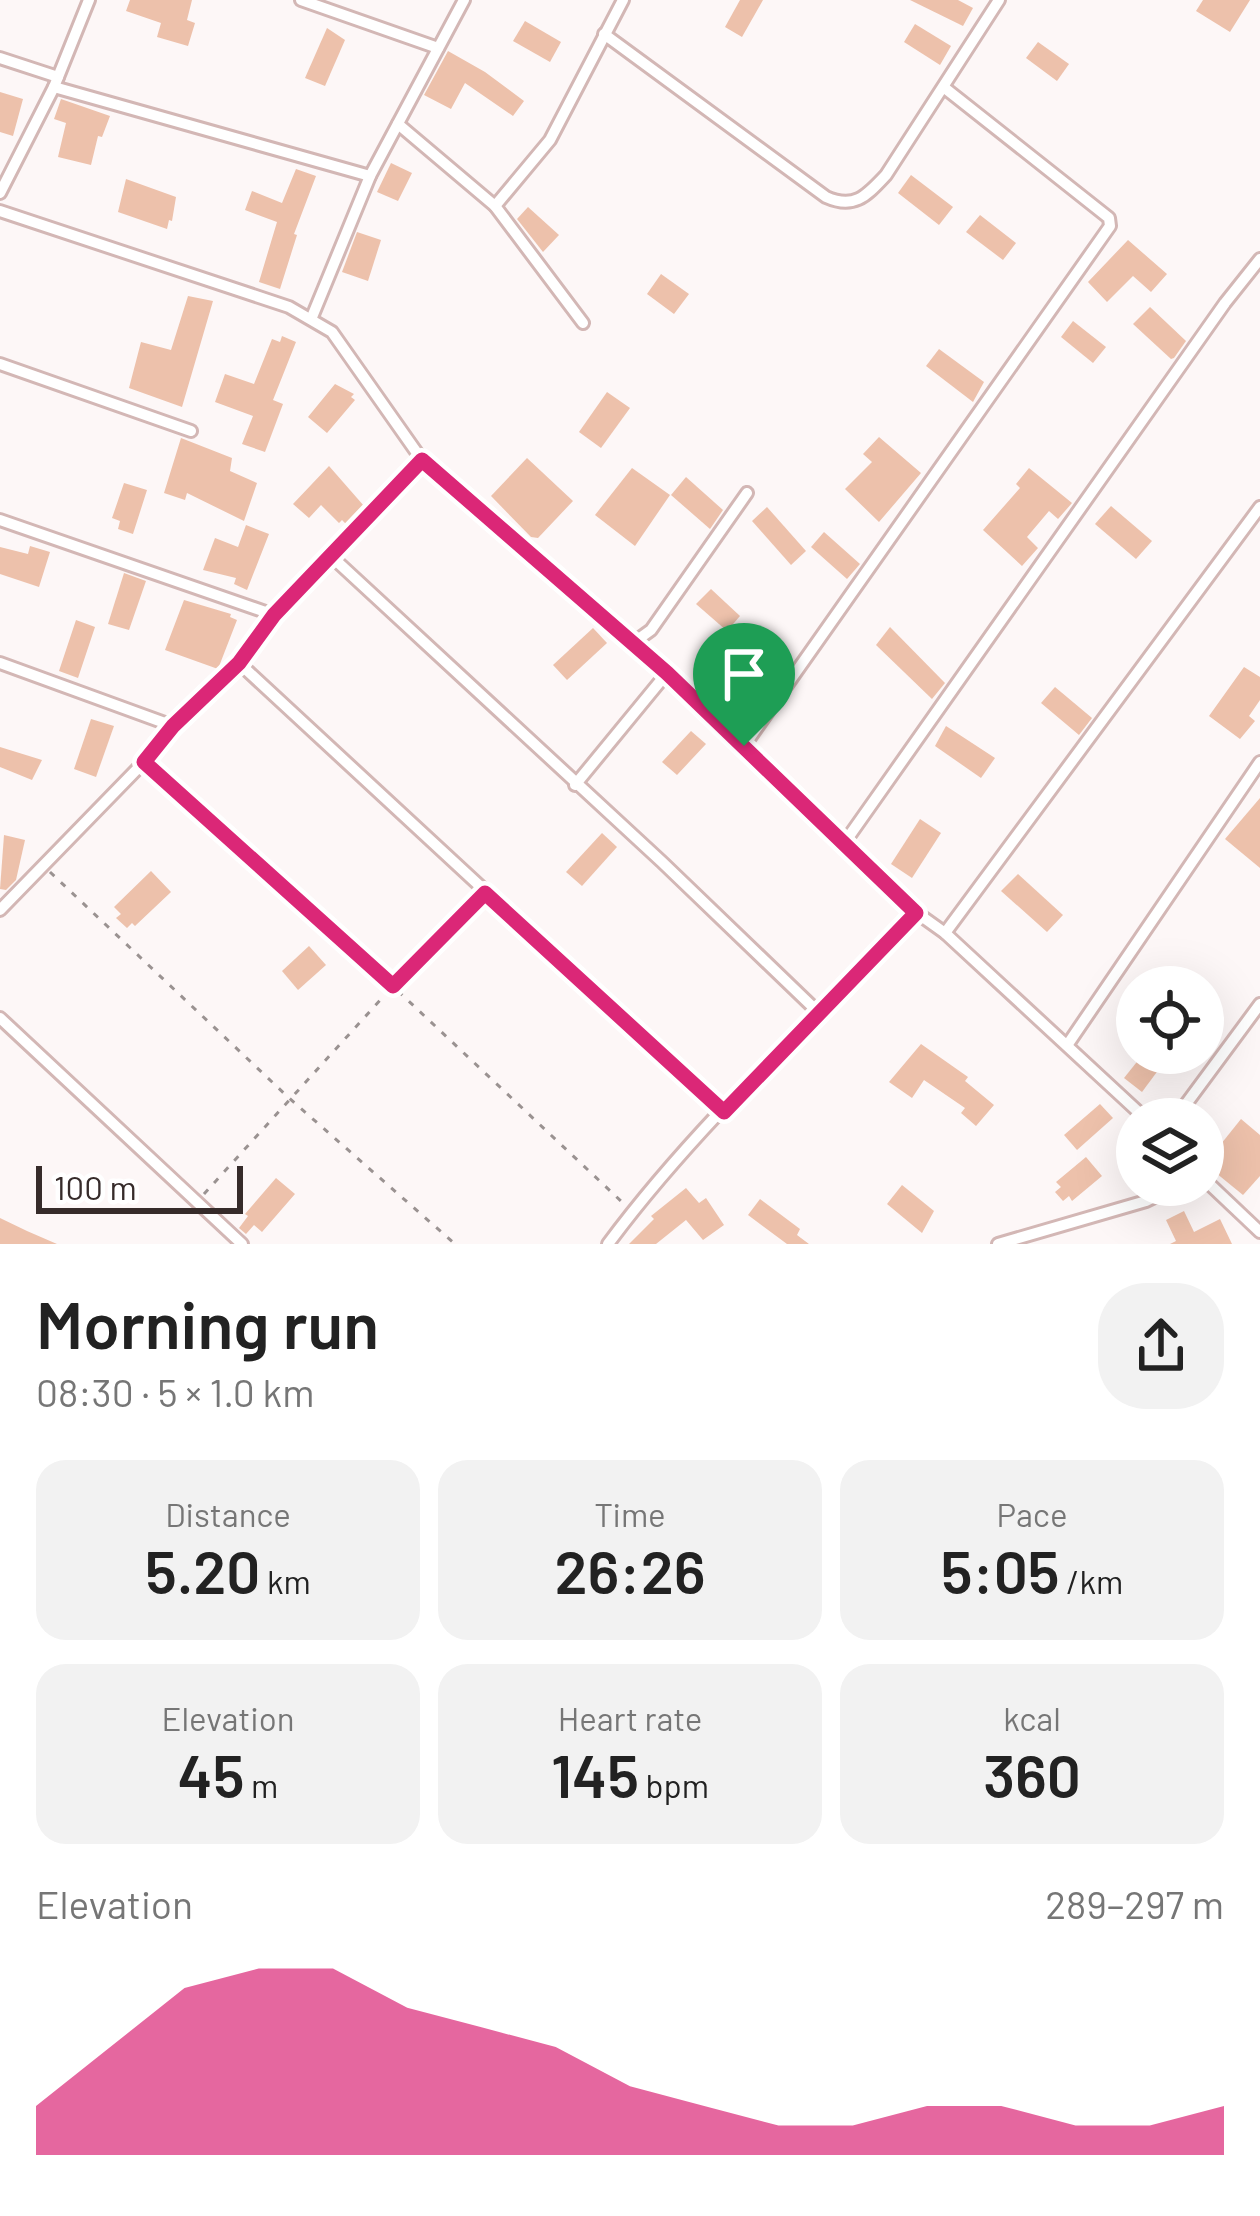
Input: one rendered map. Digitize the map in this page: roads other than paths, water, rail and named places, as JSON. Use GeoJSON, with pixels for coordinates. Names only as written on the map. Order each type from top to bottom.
{"type":"FeatureCollection","features":[{"type":"Feature","properties":{"kind":"street"},"geometry":{"type":"LineString","coordinates":[[0,193],[56,82],[89,0]]}},
{"type":"Feature","properties":{"kind":"street"},"geometry":{"type":"LineString","coordinates":[[301,0],[438,48]]}},
{"type":"Feature","properties":{"kind":"street"},"geometry":{"type":"LineString","coordinates":[[312,317],[370,176],[464,0]]}},
{"type":"Feature","properties":{"kind":"street"},"geometry":{"type":"LineString","coordinates":[[495,206],[550,140],[623,0]]}},
{"type":"Feature","properties":{"kind":"street"},"geometry":{"type":"LineString","coordinates":[[604,34],[838,202],[863,198],[886,175],[946,89],[999,0]]}},
{"type":"Feature","properties":{"kind":"street"},"geometry":{"type":"LineString","coordinates":[[0,58],[56,82],[370,176]]}},
{"type":"Feature","properties":{"kind":"street"},"geometry":{"type":"LineString","coordinates":[[744,746],[1110,226],[1109,218],[946,89]]}},
{"type":"Feature","properties":{"kind":"street"},"geometry":{"type":"LineString","coordinates":[[398,124],[495,206],[584,322]]}},
{"type":"Feature","properties":{"kind":"street"},"geometry":{"type":"LineString","coordinates":[[0,211],[270,299],[312,317],[332,332],[422,460],[667,673],[916,913],[945,933],[1124,1098]]}},
{"type":"Feature","properties":{"kind":"street"},"geometry":{"type":"LineString","coordinates":[[845,842],[1260,259]]}},
{"type":"Feature","properties":{"kind":"street"},"geometry":{"type":"LineString","coordinates":[[0,364],[191,431]]}},
{"type":"Feature","properties":{"kind":"street"},"geometry":{"type":"LineString","coordinates":[[0,910],[173,726],[239,663],[274,615],[422,460]]}},
{"type":"Feature","properties":{"kind":"street"},"geometry":{"type":"LineString","coordinates":[[633,643],[665,612],[747,493]]}},
{"type":"Feature","properties":{"kind":"street"},"geometry":{"type":"LineString","coordinates":[[945,933],[1260,507]]}},
{"type":"Feature","properties":{"kind":"street"},"geometry":{"type":"LineString","coordinates":[[0,520],[274,615]]}},
{"type":"Feature","properties":{"kind":"street"},"geometry":{"type":"LineString","coordinates":[[331,556],[819,1013]]}},
{"type":"Feature","properties":{"kind":"street"},"geometry":{"type":"LineString","coordinates":[[0,663],[173,726]]}},
{"type":"Feature","properties":{"kind":"street"},"geometry":{"type":"LineString","coordinates":[[239,663],[724,1112]]}},
{"type":"Feature","properties":{"kind":"street"},"geometry":{"type":"LineString","coordinates":[[575,784],[667,673]]}},
{"type":"Feature","properties":{"kind":"street"},"geometry":{"type":"LineString","coordinates":[[1067,1044],[1260,762]]}},
{"type":"Feature","properties":{"kind":"street"},"geometry":{"type":"LineString","coordinates":[[608,1244],[632,1211],[724,1112],[916,913]]}},
{"type":"Feature","properties":{"kind":"street"},"geometry":{"type":"LineString","coordinates":[[1190,1098],[1260,1004]]}},
{"type":"Feature","properties":{"kind":"street"},"geometry":{"type":"LineString","coordinates":[[0,1018],[242,1244]]}},
{"type":"Feature","properties":{"kind":"street"},"geometry":{"type":"LineString","coordinates":[[1224,1198],[1260,1232]]}},
{"type":"Feature","properties":{"kind":"street"},"geometry":{"type":"LineString","coordinates":[[998,1244],[1129,1206]]}}]}
